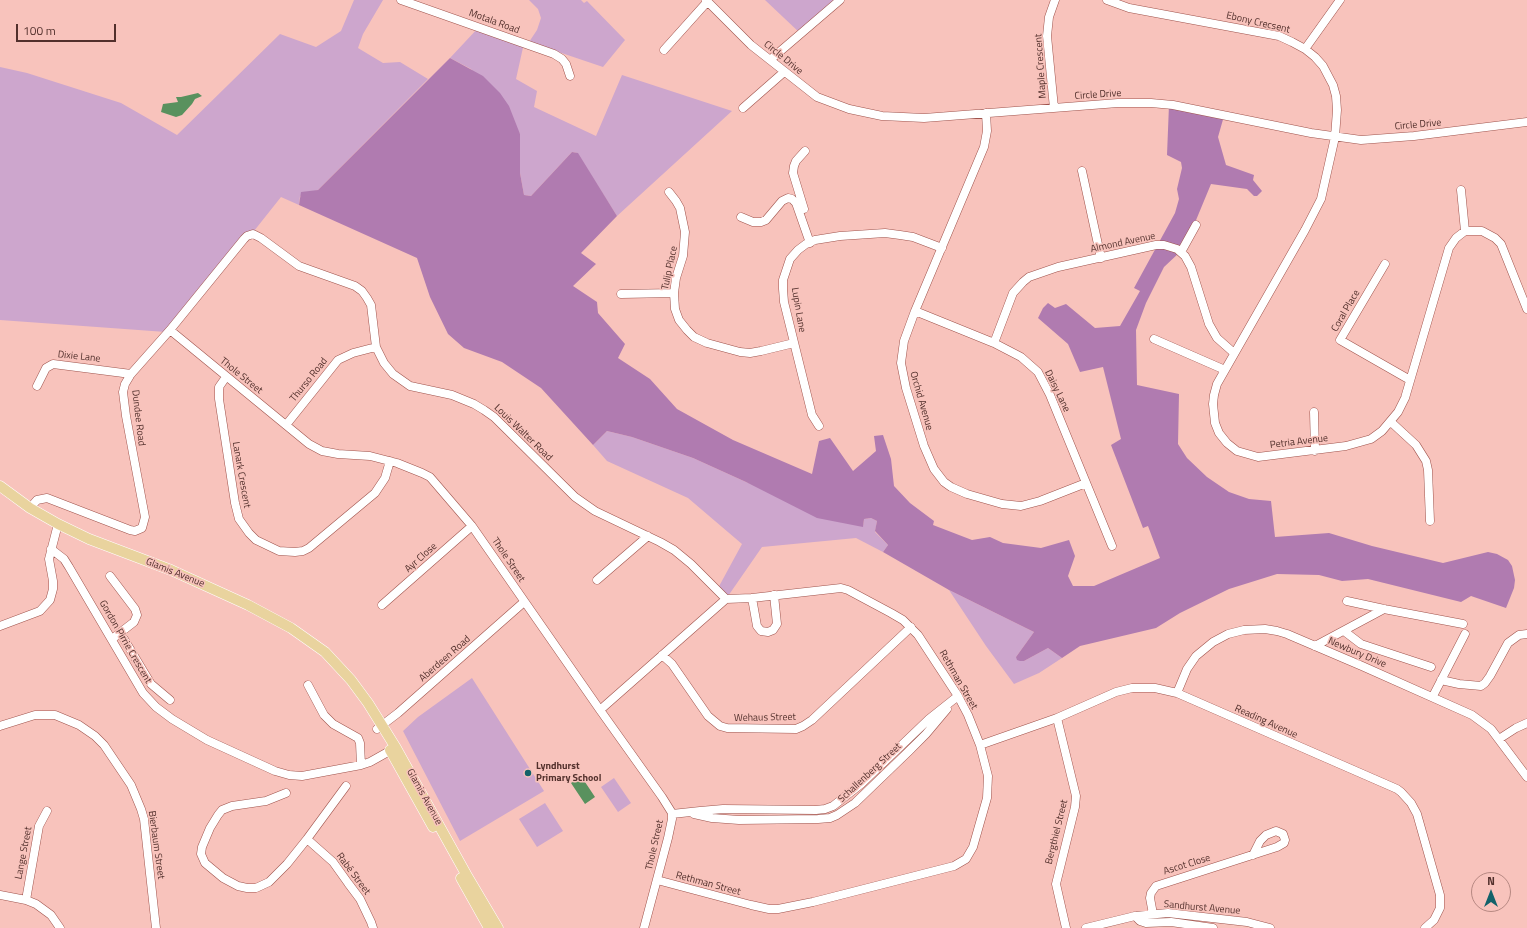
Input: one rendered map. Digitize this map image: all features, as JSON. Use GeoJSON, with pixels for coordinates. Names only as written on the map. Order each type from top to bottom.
{"type":"FeatureCollection","features":[{"type":"Feature","properties":{"kind":"main road","name":"Glamis Avenue"},"geometry":{"type":"LineString","coordinates":[[0,486],[30,508],[58,524],[89,539],[171,570],[248,605],[291,628],[325,652],[351,680],[393,749],[492,925]]}},
{"type":"Feature","properties":{"kind":"street","name":"Motala Road"},"geometry":{"type":"LineString","coordinates":[[401,0],[554,54],[562,59],[566,64],[570,76]]}},
{"type":"Feature","properties":{"kind":"street"},"geometry":{"type":"LineString","coordinates":[[770,60],[840,0]]}},
{"type":"Feature","properties":{"kind":"street","name":"Maple Crescent"},"geometry":{"type":"LineString","coordinates":[[1054,108],[1047,36],[1049,17],[1055,0]]}},
{"type":"Feature","properties":{"kind":"street","name":"Ebony Crecsent"},"geometry":{"type":"LineString","coordinates":[[1107,0],[1129,8],[1279,36],[1305,49],[1323,66],[1334,85],[1337,110],[1334,137]]}},
{"type":"Feature","properties":{"kind":"street"},"geometry":{"type":"LineString","coordinates":[[1305,49],[1340,0]]}},
{"type":"Feature","properties":{"kind":"street"},"geometry":{"type":"LineString","coordinates":[[664,50],[707,1]]}},
{"type":"Feature","properties":{"kind":"street","name":"Circle Drive"},"geometry":{"type":"LineString","coordinates":[[707,1],[751,45],[817,97],[849,109],[882,116],[931,117],[1140,102],[1162,103],[1334,137],[1361,140],[1414,136],[1527,122]]}},
{"type":"Feature","properties":{"kind":"street"},"geometry":{"type":"LineString","coordinates":[[742,108],[784,72]]}},
{"type":"Feature","properties":{"kind":"street","name":"Orchid Avenue"},"geometry":{"type":"LineString","coordinates":[[986,114],[987,131],[984,147],[915,311],[904,341],[902,353],[902,372],[924,446],[934,469],[944,482],[951,487],[967,494],[1002,504],[1021,506],[1040,501],[1086,483]]}},
{"type":"Feature","properties":{"kind":"street","name":"Petria Avenue"},"geometry":{"type":"LineString","coordinates":[[1334,137],[1318,207],[1217,384],[1213,404],[1215,424],[1227,443],[1237,451],[1258,457],[1315,451],[1346,446],[1371,439],[1382,431],[1398,412],[1405,398],[1449,248],[1456,238],[1465,232]]}},
{"type":"Feature","properties":{"kind":"street"},"geometry":{"type":"LineString","coordinates":[[805,151],[796,160],[793,173],[813,241]]}},
{"type":"Feature","properties":{"kind":"street"},"geometry":{"type":"LineString","coordinates":[[1082,171],[1101,258]]}},
{"type":"Feature","properties":{"kind":"street"},"geometry":{"type":"LineString","coordinates":[[1461,190],[1465,232],[1482,231],[1495,238],[1501,244],[1527,309]]}},
{"type":"Feature","properties":{"kind":"street","name":"Tulip Place"},"geometry":{"type":"LineString","coordinates":[[669,192],[680,208],[686,232],[683,256],[676,278],[674,293],[675,309],[679,320],[694,337],[706,343],[740,352],[750,353],[794,343]]}},
{"type":"Feature","properties":{"kind":"street"},"geometry":{"type":"LineString","coordinates":[[741,217],[754,222],[764,221],[782,201],[788,198],[792,199],[796,202],[813,241]]}},
{"type":"Feature","properties":{"kind":"street"},"geometry":{"type":"LineString","coordinates":[[1196,225],[1181,252],[1192,268],[1209,324],[1217,338],[1234,353]]}},
{"type":"Feature","properties":{"kind":"street","name":"Lupin Lane"},"geometry":{"type":"LineString","coordinates":[[819,426],[812,416],[784,302],[785,271],[790,260],[798,250],[813,241],[840,236],[885,233],[913,237],[942,248]]}},
{"type":"Feature","properties":{"kind":"street","name":"Dundee Road"},"geometry":{"type":"LineString","coordinates":[[30,508],[37,500],[47,498],[130,530],[135,531],[142,528],[145,517],[123,399],[124,388],[131,374],[170,330],[244,239],[251,235]]}},
{"type":"Feature","properties":{"kind":"street","name":"Louis Walter Road"},"geometry":{"type":"LineString","coordinates":[[251,235],[256,235],[262,238],[299,266],[355,286],[362,291],[368,298],[371,305],[376,347],[379,355],[390,371],[403,382],[415,388],[458,397],[484,410],[494,417],[575,497],[595,511],[674,550],[691,564],[726,598]]}},
{"type":"Feature","properties":{"kind":"street","name":"Almond Avenue"},"geometry":{"type":"LineString","coordinates":[[994,343],[1010,300],[1023,282],[1029,277],[1044,271],[1156,245],[1171,247],[1181,252]]}},
{"type":"Feature","properties":{"kind":"street","name":"Coral Place"},"geometry":{"type":"LineString","coordinates":[[1385,264],[1340,340],[1410,380]]}},
{"type":"Feature","properties":{"kind":"street"},"geometry":{"type":"LineString","coordinates":[[621,294],[674,293]]}},
{"type":"Feature","properties":{"kind":"street","name":"Daisy Lane"},"geometry":{"type":"LineString","coordinates":[[915,311],[994,343],[1021,357],[1038,372],[1050,395],[1112,546]]}},
{"type":"Feature","properties":{"kind":"street","name":"Thole Street"},"geometry":{"type":"LineString","coordinates":[[170,330],[309,444],[322,451],[338,454],[370,456],[390,461],[430,477],[472,526],[662,797],[672,814],[668,838],[644,928]]}},
{"type":"Feature","properties":{"kind":"street"},"geometry":{"type":"LineString","coordinates":[[1154,339],[1225,370]]}},
{"type":"Feature","properties":{"kind":"street","name":"Thurso Road"},"geometry":{"type":"LineString","coordinates":[[286,425],[338,360],[353,353],[376,347]]}},
{"type":"Feature","properties":{"kind":"street","name":"Dixie Lane"},"geometry":{"type":"LineString","coordinates":[[37,386],[46,368],[53,364],[131,374]]}},
{"type":"Feature","properties":{"kind":"street","name":"Lanark Crescent"},"geometry":{"type":"LineString","coordinates":[[226,377],[219,387],[219,399],[235,503],[239,519],[249,534],[256,540],[278,551],[295,552],[310,548],[375,493],[385,478],[390,461]]}},
{"type":"Feature","properties":{"kind":"street"},"geometry":{"type":"LineString","coordinates":[[1314,412],[1315,451]]}},
{"type":"Feature","properties":{"kind":"street"},"geometry":{"type":"LineString","coordinates":[[1391,422],[1416,445],[1426,461],[1428,470],[1430,521]]}},
{"type":"Feature","properties":{"kind":"street"},"geometry":{"type":"LineString","coordinates":[[0,626],[40,611],[50,600],[53,589],[53,581],[49,559],[58,524]]}},
{"type":"Feature","properties":{"kind":"street","name":"Ayr Close"},"geometry":{"type":"LineString","coordinates":[[382,605],[472,526]]}},
{"type":"Feature","properties":{"kind":"street"},"geometry":{"type":"LineString","coordinates":[[597,580],[648,536]]}},
{"type":"Feature","properties":{"kind":"street","name":"Gordon Pirrie Crescent"},"geometry":{"type":"LineString","coordinates":[[51,549],[64,559],[112,639],[142,693],[156,707],[172,719],[207,740],[261,766],[289,775],[302,776],[361,765],[393,749]]}},
{"type":"Feature","properties":{"kind":"street"},"geometry":{"type":"LineString","coordinates":[[110,576],[138,615],[134,622],[112,639]]}},
{"type":"Feature","properties":{"kind":"street","name":"Rethman Street"},"geometry":{"type":"LineString","coordinates":[[657,880],[769,909],[813,902],[954,866],[966,859],[974,848],[987,798],[988,776],[980,745],[968,715],[930,651],[911,627],[891,613],[844,589],[752,598],[726,598]]}},
{"type":"Feature","properties":{"kind":"street"},"geometry":{"type":"LineString","coordinates":[[752,598],[757,626],[761,631],[768,632],[773,630],[777,624],[774,595]]}},
{"type":"Feature","properties":{"kind":"street"},"geometry":{"type":"LineString","coordinates":[[600,710],[726,598]]}},
{"type":"Feature","properties":{"kind":"street"},"geometry":{"type":"LineString","coordinates":[[1347,601],[1463,624]]}},
{"type":"Feature","properties":{"kind":"street","name":"Aberdeen Road"},"geometry":{"type":"LineString","coordinates":[[379,727],[398,713],[524,602]]}},
{"type":"Feature","properties":{"kind":"street"},"geometry":{"type":"LineString","coordinates":[[1315,646],[1384,609]]}},
{"type":"Feature","properties":{"kind":"street","name":"Wehaus Street"},"geometry":{"type":"LineString","coordinates":[[662,656],[672,664],[708,716],[720,726],[727,728],[796,729],[812,720],[911,627]]}},
{"type":"Feature","properties":{"kind":"street","name":"Newbury Drive"},"geometry":{"type":"LineString","coordinates":[[1176,693],[1187,669],[1196,656],[1213,642],[1228,634],[1244,630],[1265,629],[1287,634],[1433,696],[1472,715],[1491,729],[1527,777]]}},
{"type":"Feature","properties":{"kind":"street"},"geometry":{"type":"LineString","coordinates":[[1344,631],[1361,644],[1431,667]]}},
{"type":"Feature","properties":{"kind":"street"},"geometry":{"type":"LineString","coordinates":[[1433,696],[1465,634]]}},
{"type":"Feature","properties":{"kind":"street"},"geometry":{"type":"LineString","coordinates":[[1441,680],[1459,684],[1481,686],[1490,676],[1508,643],[1519,635],[1527,634]]}},
{"type":"Feature","properties":{"kind":"street"},"geometry":{"type":"LineString","coordinates":[[124,639],[151,684],[170,700]]}},
{"type":"Feature","properties":{"kind":"street"},"geometry":{"type":"LineString","coordinates":[[308,685],[324,715],[333,724],[358,738],[360,743],[361,765]]}},
{"type":"Feature","properties":{"kind":"street","name":"Reading Avenue"},"geometry":{"type":"LineString","coordinates":[[980,745],[1056,718],[1116,692],[1132,688],[1155,688],[1176,693],[1401,792],[1411,803],[1417,814],[1440,895],[1440,908],[1434,920],[1425,928]]}},
{"type":"Feature","properties":{"kind":"street","name":"Schallenberg Street"},"geometry":{"type":"LineString","coordinates":[[672,814],[723,810],[816,810],[829,808],[861,784],[929,719],[958,696]]}},
{"type":"Feature","properties":{"kind":"street","name":"Bierbaum Street"},"geometry":{"type":"LineString","coordinates":[[0,726],[35,715],[55,715],[79,725],[95,736],[104,745],[131,785],[144,819],[156,928]]}},
{"type":"Feature","properties":{"kind":"street","name":"Bergthiel Street"},"geometry":{"type":"LineString","coordinates":[[1056,718],[1076,796],[1075,808],[1056,884],[1066,928]]}},
{"type":"Feature","properties":{"kind":"street"},"geometry":{"type":"LineString","coordinates":[[1499,739],[1527,723]]}},
{"type":"Feature","properties":{"kind":"street"},"geometry":{"type":"LineString","coordinates":[[286,793],[266,802],[232,806],[222,810],[214,822],[202,847],[203,860],[223,878],[238,886],[256,888],[269,882],[278,874],[307,839],[346,786]]}},
{"type":"Feature","properties":{"kind":"street","name":"Lange Street"},"geometry":{"type":"LineString","coordinates":[[26,900],[39,826],[47,811]]}},
{"type":"Feature","properties":{"kind":"street","name":"Rabé Street"},"geometry":{"type":"LineString","coordinates":[[307,839],[333,862],[360,899],[372,922],[373,928]]}},
{"type":"Feature","properties":{"kind":"street","name":"Ascot Close"},"geometry":{"type":"LineString","coordinates":[[1153,914],[1150,898],[1151,893],[1156,886],[1253,855]]}},
{"type":"Feature","properties":{"kind":"street"},"geometry":{"type":"LineString","coordinates":[[0,895],[26,900],[46,910],[57,922],[60,928]]}},
{"type":"Feature","properties":{"kind":"street","name":"Sandhurst Avenue"},"geometry":{"type":"LineString","coordinates":[[1086,928],[1116,925],[1135,916],[1168,913],[1247,922],[1270,928]]}},
{"type":"Feature","properties":{"kind":"street"},"geometry":{"type":"LineString","coordinates":[[1135,916],[1140,921],[1146,923],[1171,922],[1212,928]]}},
{"type":"Feature","properties":{"kind":"shaded area"},"geometry":{"type":"Polygon","coordinates":[[[354,0],[383,0],[363,34],[358,48],[383,63],[400,62],[428,79],[318,190],[300,196],[299,205],[281,197],[254,231],[166,332],[0,320],[0,67],[27,73],[121,103],[177,135],[280,34],[316,47],[341,31],[354,0]]]}},
{"type":"Feature","properties":{"kind":"shaded area"},"geometry":{"type":"Polygon","coordinates":[[[529,0],[581,0],[584,3],[587,1],[625,40],[603,67],[529,42],[537,30],[541,18],[538,9],[529,0]]]}},
{"type":"Feature","properties":{"kind":"shaded area"},"geometry":{"type":"Polygon","coordinates":[[[765,0],[841,0],[801,34],[765,0]]]}},
{"type":"Feature","properties":{"kind":"shaded area"},"geometry":{"type":"Polygon","coordinates":[[[479,27],[524,43],[516,79],[537,91],[534,107],[596,136],[622,75],[732,111],[617,216],[577,153],[572,152],[531,196],[524,195],[520,173],[520,134],[471,69],[450,58],[479,27]]]}},
{"type":"Feature","properties":{"kind":"shaded area"},"geometry":{"type":"Polygon","coordinates":[[[450,58],[483,76],[500,93],[509,106],[520,134],[520,173],[524,195],[531,196],[572,152],[578,153],[617,216],[581,253],[596,264],[573,286],[597,302],[598,313],[625,344],[618,358],[650,379],[677,409],[733,440],[812,474],[819,441],[830,438],[853,471],[876,451],[874,436],[883,435],[891,459],[894,486],[910,503],[934,521],[933,525],[972,540],[990,537],[1003,543],[1041,548],[1069,540],[1075,556],[1068,576],[1073,586],[1094,586],[1160,558],[1148,526],[1143,528],[1111,445],[1121,439],[1103,367],[1080,372],[1068,344],[1038,318],[1043,308],[1048,303],[1055,308],[1066,304],[1095,328],[1120,326],[1140,291],[1134,288],[1175,213],[1179,199],[1177,189],[1182,168],[1181,162],[1167,155],[1169,105],[1224,116],[1218,137],[1226,165],[1254,175],[1253,180],[1262,191],[1257,196],[1254,196],[1247,189],[1211,184],[1194,225],[1180,252],[1164,267],[1146,303],[1136,330],[1137,385],[1179,394],[1178,444],[1187,458],[1207,477],[1229,492],[1249,499],[1271,501],[1275,537],[1329,533],[1372,546],[1443,563],[1488,552],[1497,554],[1508,560],[1512,566],[1515,580],[1514,588],[1506,608],[1471,596],[1461,602],[1368,579],[1342,581],[1319,575],[1277,574],[1229,589],[1180,613],[1156,628],[1080,646],[1062,658],[1048,648],[1024,661],[1020,661],[1017,660],[1016,657],[1034,632],[949,590],[883,552],[888,545],[875,531],[877,521],[871,518],[864,519],[863,527],[817,518],[746,482],[693,458],[632,437],[607,431],[593,445],[541,388],[502,362],[464,348],[448,334],[430,297],[417,258],[299,205],[301,192],[318,190],[450,58]]]}},
{"type":"Feature","properties":{"kind":"shaded area"},"geometry":{"type":"Polygon","coordinates":[[[198,93],[202,96],[195,99],[182,115],[176,117],[161,112],[163,104],[178,102],[176,97],[198,93]]]}},
{"type":"Feature","properties":{"kind":"shaded area"},"geometry":{"type":"Polygon","coordinates":[[[607,431],[632,437],[693,458],[746,482],[863,526],[864,519],[871,518],[877,521],[875,532],[888,545],[883,552],[856,538],[762,547],[726,599],[717,590],[742,544],[688,498],[607,461],[593,445],[607,431]]]}},
{"type":"Feature","properties":{"kind":"shaded area"},"geometry":{"type":"Polygon","coordinates":[[[949,590],[1034,632],[1016,657],[1024,661],[1048,648],[1062,658],[1039,673],[1014,684],[986,646],[949,590]]]}},
{"type":"Feature","properties":{"kind":"shaded area"},"geometry":{"type":"Polygon","coordinates":[[[472,678],[544,791],[460,841],[403,731],[418,717],[472,678]]]}},
{"type":"Feature","properties":{"kind":"shaded area"},"geometry":{"type":"Polygon","coordinates":[[[581,776],[595,797],[585,804],[571,783],[581,776]]]}},
{"type":"Feature","properties":{"kind":"shaded area"},"geometry":{"type":"Polygon","coordinates":[[[614,778],[631,803],[618,812],[601,787],[614,778]]]}},
{"type":"Feature","properties":{"kind":"shaded area"},"geometry":{"type":"Polygon","coordinates":[[[545,803],[563,831],[537,847],[519,819],[545,803]]]}},
{"type":"Feature","properties":{"kind":"place","name":"Lyndhurst Primary School"},"geometry":{"type":"Point","coordinates":[528,773]}}]}
